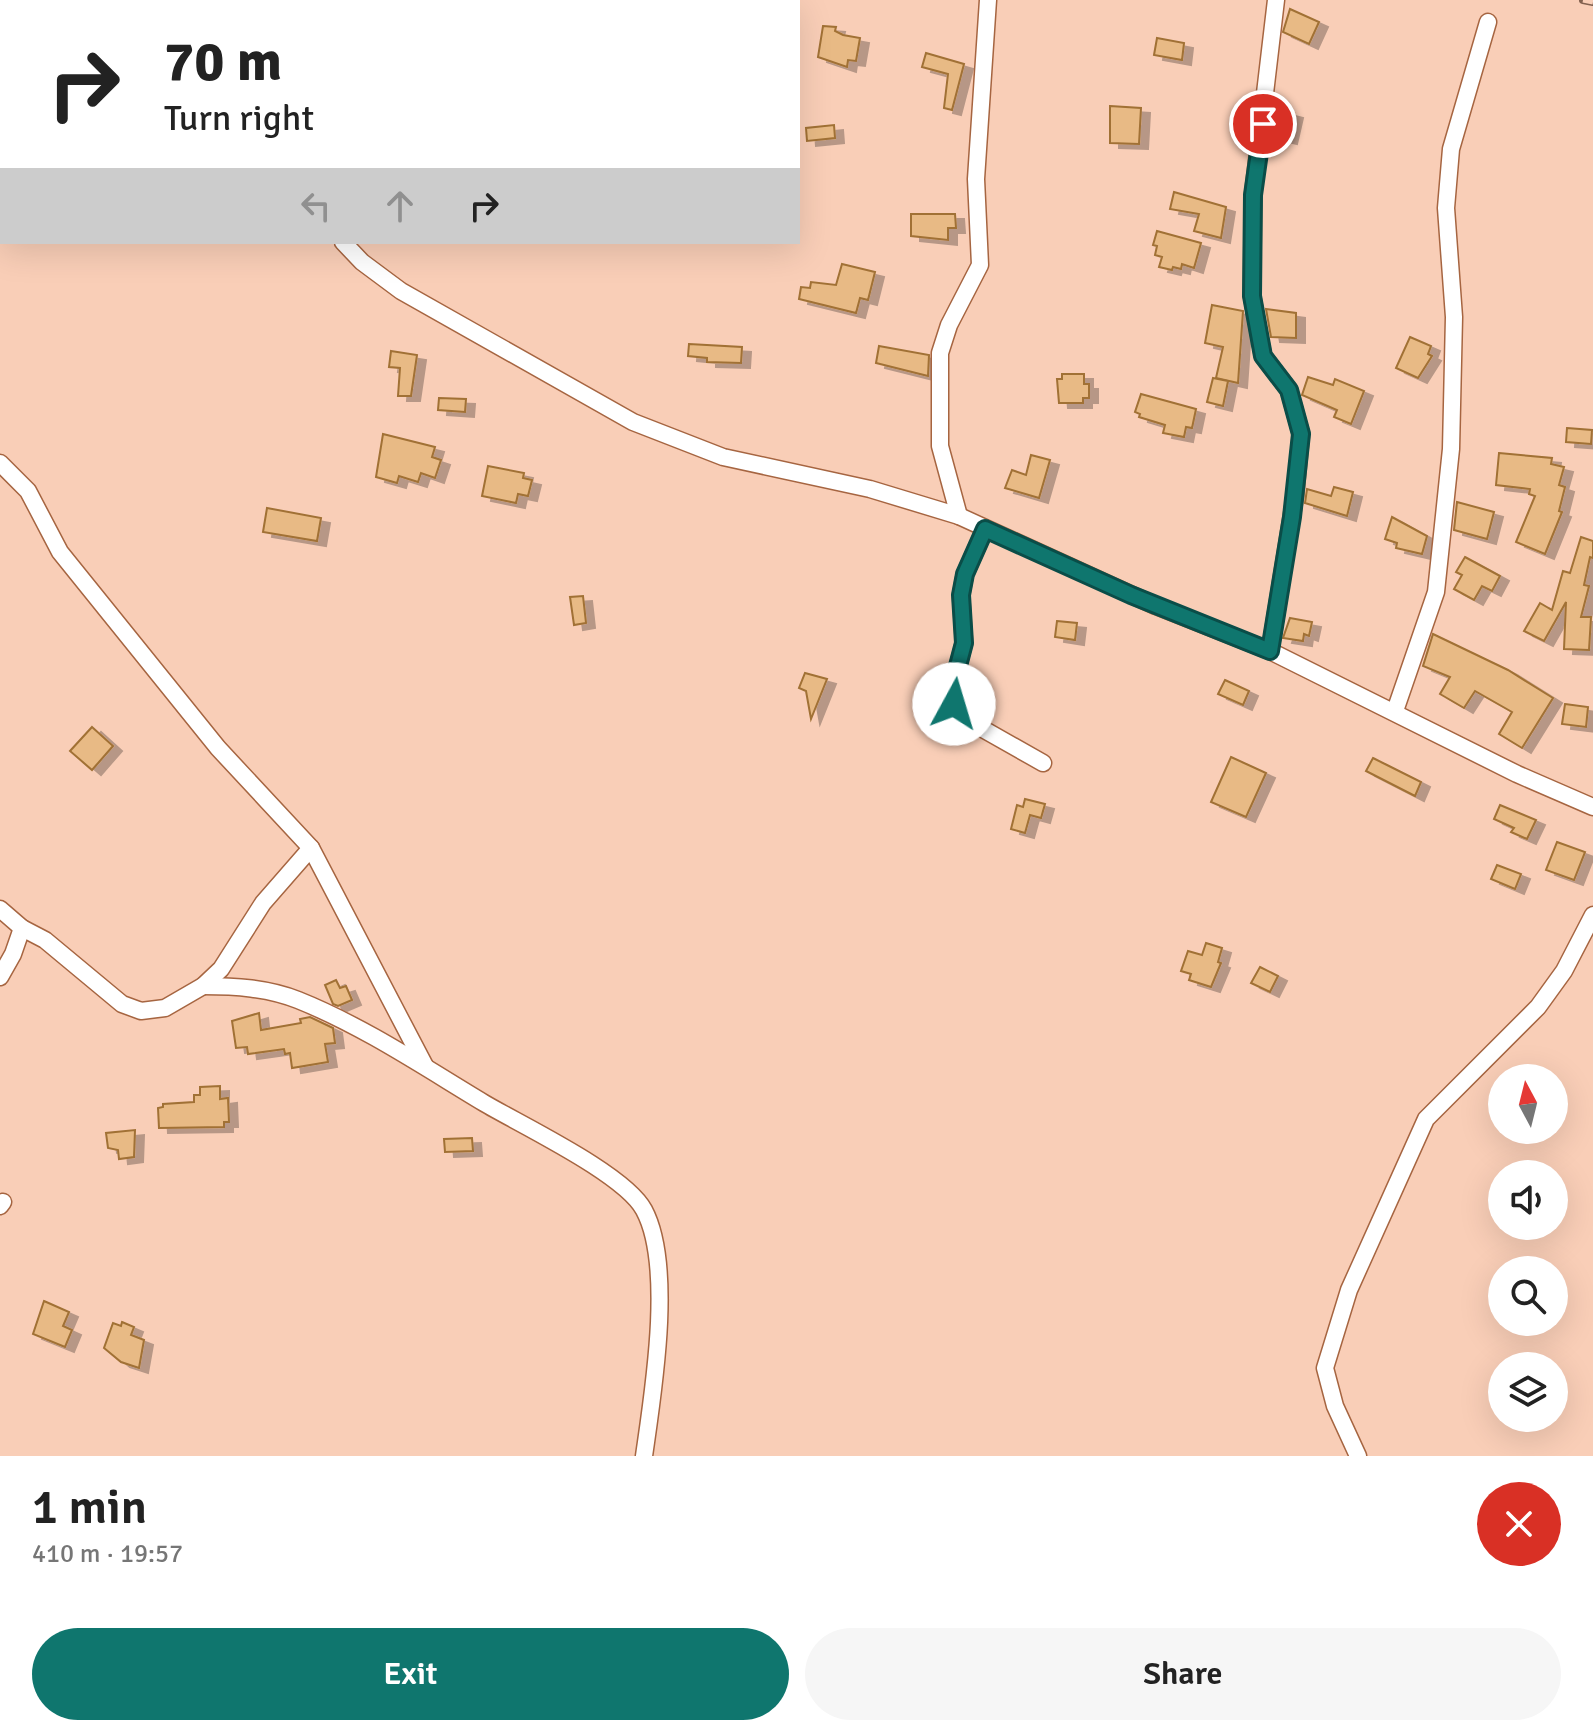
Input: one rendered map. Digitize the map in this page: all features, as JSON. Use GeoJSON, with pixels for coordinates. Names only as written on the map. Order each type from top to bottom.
{"type":"FeatureCollection","features":[{"type":"Feature","properties":{"kind":"street"},"geometry":{"type":"LineString","coordinates":[[959,516],[940,446],[940,353],[949,325],[980,265],[976,179],[988,0]]}},
{"type":"Feature","properties":{"kind":"street"},"geometry":{"type":"LineString","coordinates":[[1270,651],[1294,509],[1301,434],[1289,390],[1263,356],[1252,296],[1253,195],[1276,0]]}},
{"type":"Feature","properties":{"kind":"street"},"geometry":{"type":"LineString","coordinates":[[1395,711],[1436,592],[1451,449],[1454,317],[1446,208],[1449,164],[1463,101],[1488,22]]}},
{"type":"Feature","properties":{"kind":"street"},"geometry":{"type":"LineString","coordinates":[[345,244],[362,262],[413,298],[643,427],[723,457],[870,489],[959,516],[1142,600],[1270,651],[1517,774],[1593,807]]}},
{"type":"Feature","properties":{"kind":"street"},"geometry":{"type":"LineString","coordinates":[[0,463],[28,491],[60,552],[218,748],[311,848],[425,1066]]}},
{"type":"Feature","properties":{"kind":"street"},"geometry":{"type":"LineString","coordinates":[[985,529],[965,574],[961,595],[964,643],[954,681],[954,704],[967,720],[1043,763]]}},
{"type":"Feature","properties":{"kind":"street"},"geometry":{"type":"LineString","coordinates":[[0,909],[22,928],[45,940],[122,1004],[141,1011],[165,1008],[203,986],[221,969],[263,903],[311,848]]}},
{"type":"Feature","properties":{"kind":"street"},"geometry":{"type":"LineString","coordinates":[[1358,1456],[1335,1406],[1325,1368],[1349,1290],[1426,1119],[1538,1007],[1564,971],[1593,915]]}},
{"type":"Feature","properties":{"kind":"street"},"geometry":{"type":"LineString","coordinates":[[0,977],[13,954],[22,928]]}},
{"type":"Feature","properties":{"kind":"street"},"geometry":{"type":"LineString","coordinates":[[203,986],[235,986],[299,1000],[425,1066],[591,1166],[619,1185],[643,1209],[657,1248],[657,1324],[644,1456]]}},
{"type":"Feature","properties":{"kind":"building"},"geometry":{"type":"Polygon","coordinates":[[[1290,9],[1319,22],[1309,44],[1283,32],[1290,9]]]}},
{"type":"Feature","properties":{"kind":"building"},"geometry":{"type":"Polygon","coordinates":[[[823,26],[836,27],[835,31],[843,35],[860,38],[856,61],[848,60],[847,67],[818,57],[823,26]]]}},
{"type":"Feature","properties":{"kind":"building"},"geometry":{"type":"Polygon","coordinates":[[[1157,38],[1184,43],[1182,60],[1154,55],[1157,38]]]}},
{"type":"Feature","properties":{"kind":"building"},"geometry":{"type":"Polygon","coordinates":[[[926,53],[964,64],[952,110],[944,108],[948,74],[922,67],[926,53]]]}},
{"type":"Feature","properties":{"kind":"building"},"geometry":{"type":"Polygon","coordinates":[[[1110,106],[1141,108],[1139,144],[1110,143],[1110,106]]]}},
{"type":"Feature","properties":{"kind":"building"},"geometry":{"type":"Polygon","coordinates":[[[1274,108],[1294,113],[1288,139],[1271,135],[1274,108]]]}},
{"type":"Feature","properties":{"kind":"building"},"geometry":{"type":"Polygon","coordinates":[[[834,125],[835,138],[807,141],[806,128],[834,125]]]}},
{"type":"Feature","properties":{"kind":"building"},"geometry":{"type":"Polygon","coordinates":[[[1174,192],[1226,207],[1221,238],[1194,231],[1199,214],[1170,209],[1174,192]]]}},
{"type":"Feature","properties":{"kind":"building"},"geometry":{"type":"Polygon","coordinates":[[[911,214],[955,214],[956,228],[948,228],[948,240],[911,236],[911,214]]]}},
{"type":"Feature","properties":{"kind":"building"},"geometry":{"type":"Polygon","coordinates":[[[1157,231],[1201,243],[1194,268],[1182,264],[1181,269],[1159,267],[1162,257],[1155,255],[1157,246],[1153,245],[1157,231]]]}},
{"type":"Feature","properties":{"kind":"building"},"geometry":{"type":"Polygon","coordinates":[[[842,264],[875,272],[868,300],[860,298],[856,313],[799,299],[801,287],[810,288],[811,282],[836,285],[842,264]]]}},
{"type":"Feature","properties":{"kind":"building"},"geometry":{"type":"Polygon","coordinates":[[[1212,305],[1243,311],[1238,383],[1216,378],[1223,347],[1205,343],[1212,305]]]}},
{"type":"Feature","properties":{"kind":"building"},"geometry":{"type":"Polygon","coordinates":[[[1266,309],[1296,313],[1296,338],[1271,337],[1266,309]]]}},
{"type":"Feature","properties":{"kind":"building"},"geometry":{"type":"Polygon","coordinates":[[[1410,337],[1431,346],[1428,354],[1432,356],[1418,378],[1396,368],[1410,337]]]}},
{"type":"Feature","properties":{"kind":"building"},"geometry":{"type":"Polygon","coordinates":[[[689,344],[742,347],[741,363],[707,362],[707,358],[688,356],[689,344]]]}},
{"type":"Feature","properties":{"kind":"building"},"geometry":{"type":"Polygon","coordinates":[[[879,346],[929,355],[928,376],[876,363],[879,346]]]}},
{"type":"Feature","properties":{"kind":"building"},"geometry":{"type":"Polygon","coordinates":[[[391,351],[417,355],[411,396],[398,396],[400,368],[389,367],[391,351]]]}},
{"type":"Feature","properties":{"kind":"building"},"geometry":{"type":"Polygon","coordinates":[[[1062,374],[1084,374],[1084,384],[1089,384],[1089,398],[1083,398],[1083,403],[1059,403],[1057,379],[1062,379],[1062,374]]]}},
{"type":"Feature","properties":{"kind":"building"},"geometry":{"type":"Polygon","coordinates":[[[1308,377],[1333,385],[1335,379],[1364,391],[1351,424],[1334,417],[1337,410],[1302,395],[1308,377]]]}},
{"type":"Feature","properties":{"kind":"building"},"geometry":{"type":"Polygon","coordinates":[[[1213,378],[1228,381],[1223,406],[1207,402],[1213,378]]]}},
{"type":"Feature","properties":{"kind":"building"},"geometry":{"type":"Polygon","coordinates":[[[1141,394],[1196,409],[1192,428],[1186,427],[1184,437],[1163,433],[1165,425],[1139,417],[1140,414],[1135,412],[1141,394]]]}},
{"type":"Feature","properties":{"kind":"building"},"geometry":{"type":"Polygon","coordinates":[[[439,398],[466,399],[465,412],[438,410],[439,398]]]}},
{"type":"Feature","properties":{"kind":"building"},"geometry":{"type":"Polygon","coordinates":[[[1567,428],[1592,430],[1591,444],[1566,442],[1567,428]]]}},
{"type":"Feature","properties":{"kind":"building"},"geometry":{"type":"Polygon","coordinates":[[[383,434],[435,447],[432,457],[441,460],[435,478],[421,473],[418,482],[399,476],[397,483],[376,477],[383,434]]]}},
{"type":"Feature","properties":{"kind":"building"},"geometry":{"type":"Polygon","coordinates":[[[1499,453],[1552,458],[1551,464],[1564,467],[1559,485],[1565,487],[1559,511],[1562,512],[1545,554],[1516,542],[1535,496],[1529,494],[1530,489],[1496,485],[1499,453]]]}},
{"type":"Feature","properties":{"kind":"building"},"geometry":{"type":"Polygon","coordinates":[[[1031,455],[1050,460],[1039,498],[1005,488],[1012,470],[1026,475],[1031,455]]]}},
{"type":"Feature","properties":{"kind":"building"},"geometry":{"type":"Polygon","coordinates":[[[488,466],[524,473],[523,478],[532,480],[528,496],[518,494],[516,503],[482,496],[488,466]]]}},
{"type":"Feature","properties":{"kind":"building"},"geometry":{"type":"Polygon","coordinates":[[[1334,487],[1353,492],[1347,516],[1305,503],[1307,489],[1331,496],[1334,487]]]}},
{"type":"Feature","properties":{"kind":"building"},"geometry":{"type":"Polygon","coordinates":[[[1457,502],[1494,512],[1487,539],[1454,530],[1457,502]]]}},
{"type":"Feature","properties":{"kind":"building"},"geometry":{"type":"Polygon","coordinates":[[[267,508],[321,518],[317,541],[263,532],[267,508]]]}},
{"type":"Feature","properties":{"kind":"building"},"geometry":{"type":"Polygon","coordinates":[[[1392,517],[1427,536],[1422,554],[1396,548],[1397,543],[1385,539],[1392,517]]]}},
{"type":"Feature","properties":{"kind":"building"},"geometry":{"type":"Polygon","coordinates":[[[1581,537],[1593,541],[1593,558],[1590,557],[1584,585],[1589,586],[1581,617],[1591,617],[1589,650],[1564,649],[1566,602],[1544,641],[1524,631],[1540,603],[1552,610],[1563,571],[1570,573],[1581,537]]]}},
{"type":"Feature","properties":{"kind":"building"},"geometry":{"type":"Polygon","coordinates":[[[1465,557],[1500,576],[1492,591],[1482,586],[1474,600],[1454,589],[1462,575],[1456,572],[1465,557]]]}},
{"type":"Feature","properties":{"kind":"building"},"geometry":{"type":"Polygon","coordinates":[[[583,596],[586,623],[574,625],[570,597],[583,596]]]}},
{"type":"Feature","properties":{"kind":"building"},"geometry":{"type":"Polygon","coordinates":[[[1290,618],[1312,622],[1309,636],[1304,634],[1303,641],[1283,638],[1290,618]]]}},
{"type":"Feature","properties":{"kind":"building"},"geometry":{"type":"Polygon","coordinates":[[[1057,621],[1077,623],[1075,640],[1055,637],[1057,621]]]}},
{"type":"Feature","properties":{"kind":"building"},"geometry":{"type":"Polygon","coordinates":[[[1433,634],[1508,670],[1553,698],[1522,748],[1499,734],[1512,712],[1475,691],[1464,708],[1440,694],[1450,677],[1423,666],[1433,634]]]}},
{"type":"Feature","properties":{"kind":"building"},"geometry":{"type":"Polygon","coordinates":[[[805,673],[827,679],[811,719],[806,691],[799,688],[805,673]]]}},
{"type":"Feature","properties":{"kind":"building"},"geometry":{"type":"Polygon","coordinates":[[[1225,680],[1249,691],[1243,705],[1218,694],[1225,680]]]}},
{"type":"Feature","properties":{"kind":"building"},"geometry":{"type":"Polygon","coordinates":[[[1565,704],[1588,707],[1586,727],[1562,724],[1565,704]]]}},
{"type":"Feature","properties":{"kind":"building"},"geometry":{"type":"Polygon","coordinates":[[[92,727],[113,746],[92,770],[70,751],[92,727]]]}},
{"type":"Feature","properties":{"kind":"building"},"geometry":{"type":"Polygon","coordinates":[[[1231,757],[1266,773],[1246,817],[1211,802],[1231,757]]]}},
{"type":"Feature","properties":{"kind":"building"},"geometry":{"type":"Polygon","coordinates":[[[1373,758],[1421,782],[1415,796],[1366,771],[1373,758]]]}},
{"type":"Feature","properties":{"kind":"building"},"geometry":{"type":"Polygon","coordinates":[[[1025,799],[1045,804],[1041,818],[1030,815],[1025,833],[1011,829],[1017,805],[1023,807],[1025,799]]]}},
{"type":"Feature","properties":{"kind":"building"},"geometry":{"type":"Polygon","coordinates":[[[1500,805],[1536,820],[1527,839],[1511,832],[1514,828],[1494,819],[1500,805]]]}},
{"type":"Feature","properties":{"kind":"building"},"geometry":{"type":"Polygon","coordinates":[[[1557,842],[1585,852],[1574,880],[1546,870],[1557,842]]]}},
{"type":"Feature","properties":{"kind":"building"},"geometry":{"type":"Polygon","coordinates":[[[1497,865],[1521,874],[1515,889],[1491,879],[1497,865]]]}},
{"type":"Feature","properties":{"kind":"building"},"geometry":{"type":"Polygon","coordinates":[[[1206,943],[1222,948],[1218,962],[1221,963],[1211,987],[1189,980],[1191,974],[1181,971],[1188,951],[1202,955],[1206,943]]]}},
{"type":"Feature","properties":{"kind":"building"},"geometry":{"type":"Polygon","coordinates":[[[1260,967],[1278,976],[1270,992],[1251,983],[1260,967]]]}},
{"type":"Feature","properties":{"kind":"building"},"geometry":{"type":"Polygon","coordinates":[[[336,980],[340,988],[346,986],[352,1000],[338,1006],[333,1004],[325,985],[336,980]]]}},
{"type":"Feature","properties":{"kind":"building"},"geometry":{"type":"Polygon","coordinates":[[[259,1013],[261,1030],[301,1023],[300,1019],[310,1017],[333,1028],[335,1043],[325,1044],[328,1062],[292,1068],[290,1053],[285,1054],[284,1049],[248,1054],[247,1047],[236,1048],[232,1021],[259,1013]]]}},
{"type":"Feature","properties":{"kind":"building"},"geometry":{"type":"Polygon","coordinates":[[[220,1086],[220,1099],[228,1098],[229,1122],[224,1122],[224,1127],[159,1128],[158,1108],[163,1104],[194,1102],[194,1095],[200,1095],[200,1087],[220,1086]]]}},
{"type":"Feature","properties":{"kind":"building"},"geometry":{"type":"Polygon","coordinates":[[[135,1130],[134,1157],[119,1159],[118,1150],[108,1148],[106,1133],[135,1130]]]}},
{"type":"Feature","properties":{"kind":"building"},"geometry":{"type":"Polygon","coordinates":[[[472,1138],[473,1151],[445,1152],[444,1139],[472,1138]]]}},
{"type":"Feature","properties":{"kind":"building"},"geometry":{"type":"Polygon","coordinates":[[[44,1301],[69,1312],[63,1326],[72,1330],[65,1347],[33,1334],[44,1301]]]}},
{"type":"Feature","properties":{"kind":"building"},"geometry":{"type":"Polygon","coordinates":[[[122,1322],[134,1327],[131,1335],[144,1340],[139,1368],[121,1362],[104,1348],[113,1323],[121,1326],[122,1322]]]}},
{"type":"Feature","properties":{"kind":"railway"},"geometry":{"type":"LineString","coordinates":[[1583,0],[1593,2]]}},
{"type":"Feature","properties":{"kind":"route"},"geometry":{"type":"LineString","coordinates":[[954,704],[954,681],[965,635],[961,595],[965,574],[985,529],[1131,595],[1270,651],[1275,608],[1286,559],[1301,434],[1299,416],[1289,390],[1263,356],[1252,296],[1253,195],[1263,124]]}}]}
